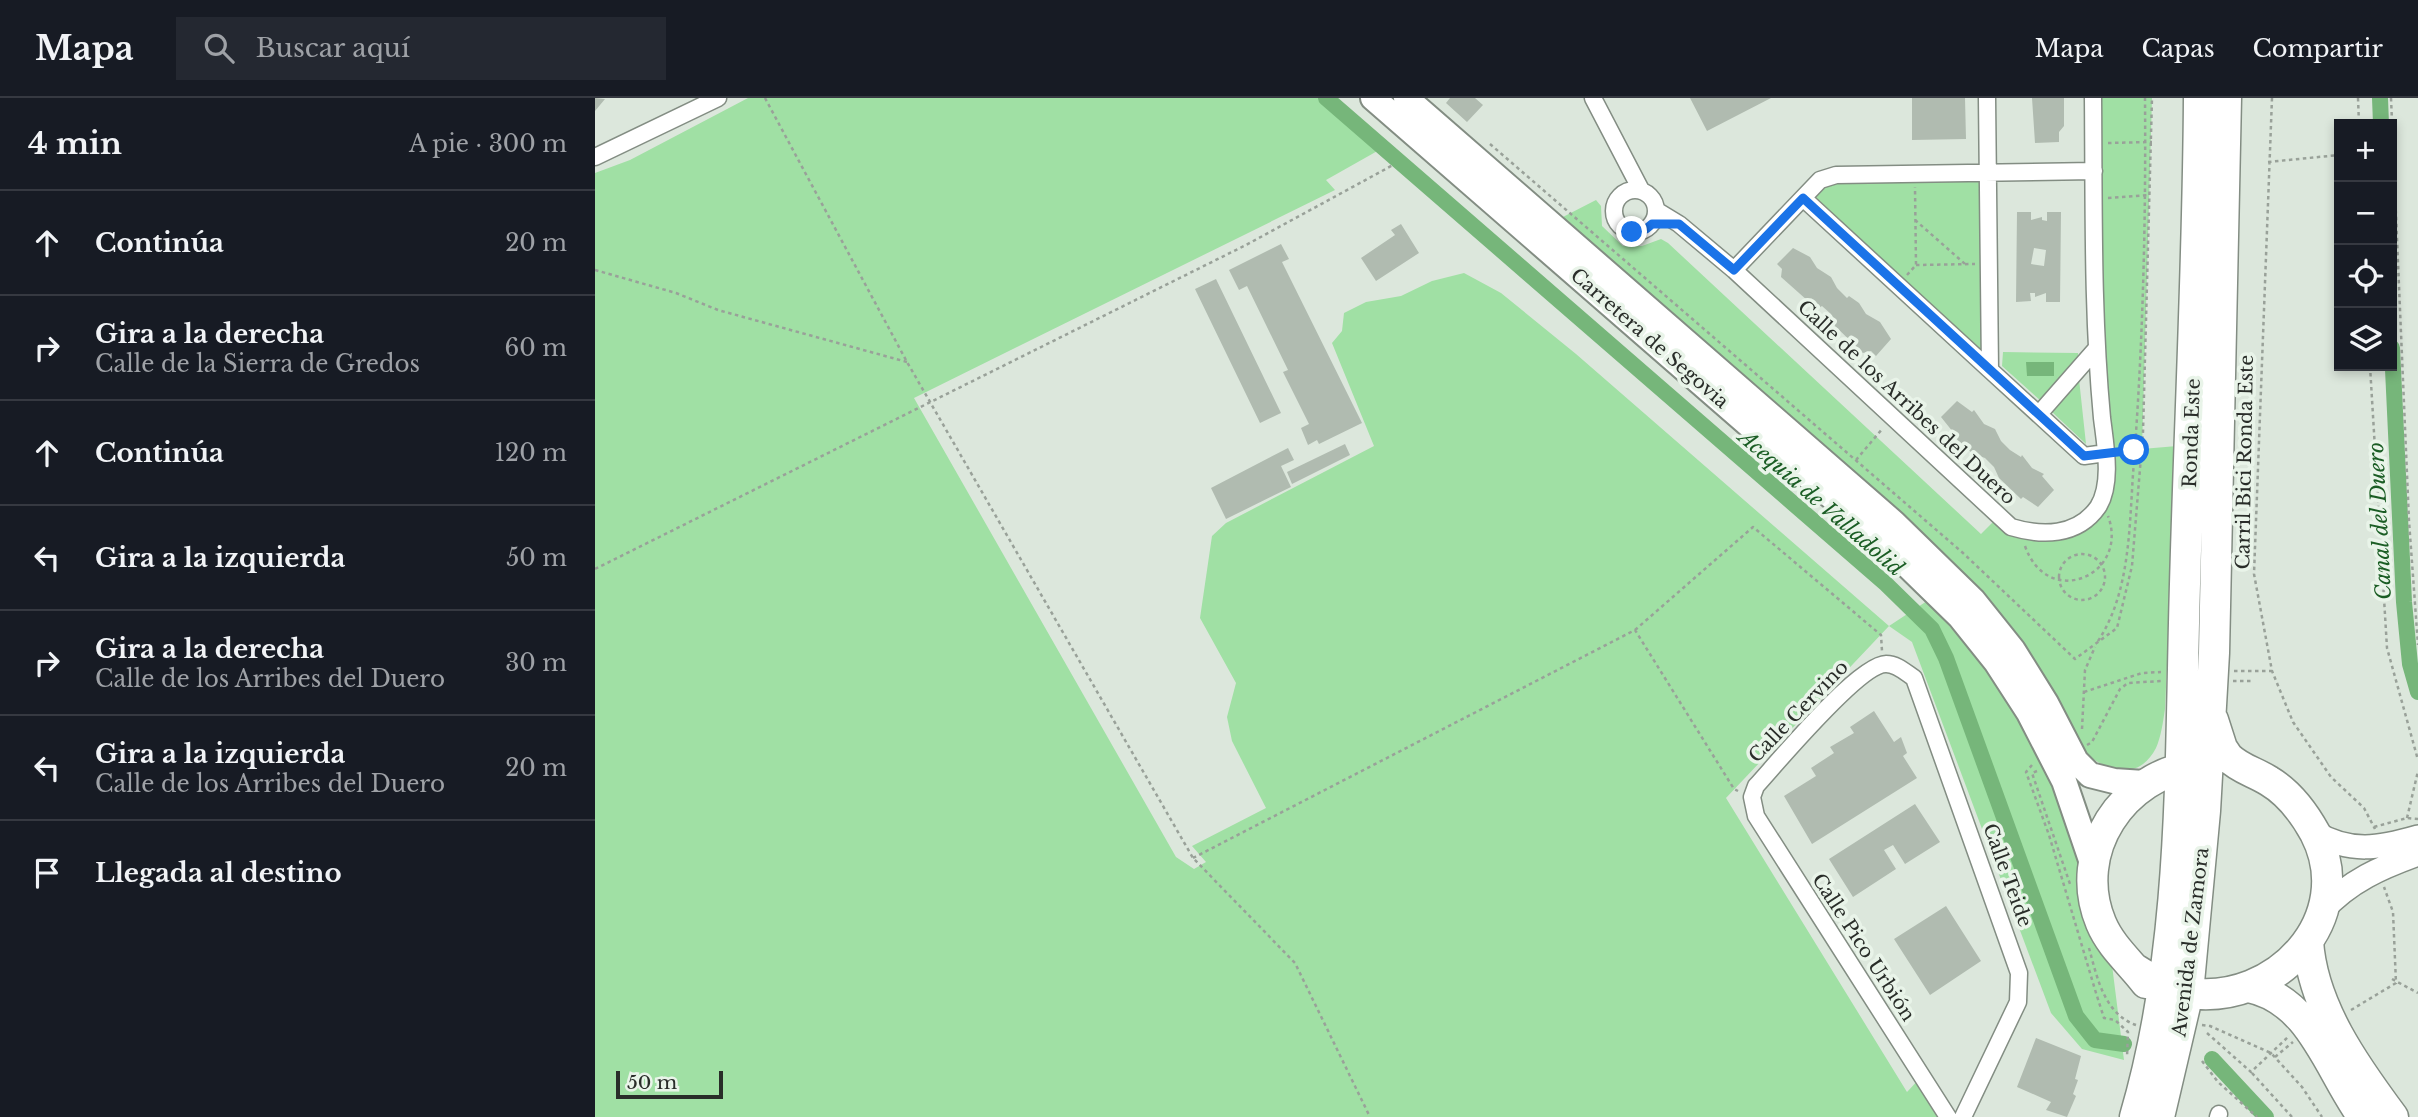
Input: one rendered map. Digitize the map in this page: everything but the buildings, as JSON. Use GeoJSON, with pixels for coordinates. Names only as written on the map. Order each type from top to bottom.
{"type":"FeatureCollection","features":[{"type":"Feature","properties":{"kind":"highway","name":"Ronda Este"},"geometry":{"type":"LineString","coordinates":[[2194,766],[2184,622],[2197,266],[2199,98]]}},
{"type":"Feature","properties":{"kind":"highway","name":"Ronda Este"},"geometry":{"type":"LineString","coordinates":[[2194,766],[2210,708],[2226,98]]}},
{"type":"Feature","properties":{"kind":"highway"},"geometry":{"type":"LineString","coordinates":[[2184,622],[2176,639],[2169,732],[2163,757],[2146,782],[2117,808],[2106,826],[2093,866],[2094,895],[2101,923],[2115,948],[2135,969],[2171,998],[2237,990],[2277,996],[2300,1015],[2363,1117]]}},
{"type":"Feature","properties":{"kind":"highway"},"geometry":{"type":"LineString","coordinates":[[2170,1117],[2197,1024],[2237,990],[2280,971],[2308,942],[2322,911],[2326,881],[2314,832],[2289,797],[2269,781],[2234,762],[2222,748],[2210,708]]}},
{"type":"Feature","properties":{"kind":"highway"},"geometry":{"type":"LineString","coordinates":[[2146,782],[2194,766],[2246,770]]}},
{"type":"Feature","properties":{"kind":"highway","name":"Avenida de Zamora"},"geometry":{"type":"LineString","coordinates":[[2159,1117],[2194,766]]}},
{"type":"Feature","properties":{"kind":"highway"},"geometry":{"type":"LineString","coordinates":[[2308,942],[2313,983],[2341,1036],[2393,1117]]}},
{"type":"Feature","properties":{"kind":"highway","name":"Avenida de Zamora"},"geometry":{"type":"LineString","coordinates":[[2135,1117],[2171,998]]}},
{"type":"Feature","properties":{"kind":"main road","name":"Carretera de Segovia"},"geometry":{"type":"LineString","coordinates":[[1373,98],[1879,538],[1960,617],[1996,662],[2029,713],[2064,780],[2093,866]]}},
{"type":"Feature","properties":{"kind":"main road","name":"Carretera de Segovia"},"geometry":{"type":"LineString","coordinates":[[1406,98],[1894,523],[1963,591],[2013,650],[2046,703],[2075,761],[2091,775],[2113,781],[2146,782]]}},
{"type":"Feature","properties":{"kind":"street"},"geometry":{"type":"LineString","coordinates":[[595,157],[718,98]]}},
{"type":"Feature","properties":{"kind":"street"},"geometry":{"type":"LineString","coordinates":[[1594,98],[1634,186],[1652,198],[1654,217],[1646,229],[1632,232],[1615,219],[1614,205],[1623,193],[1634,186]]}},
{"type":"Feature","properties":{"kind":"street"},"geometry":{"type":"LineString","coordinates":[[1987,98],[1990,370]]}},
{"type":"Feature","properties":{"kind":"street"},"geometry":{"type":"LineString","coordinates":[[2025,531],[2050,535],[2085,518],[2098,507],[2104,490],[2106,453],[2096,349],[2093,98]]}},
{"type":"Feature","properties":{"kind":"street"},"geometry":{"type":"LineString","coordinates":[[1734,270],[1820,180],[1836,175],[2094,171]]}},
{"type":"Feature","properties":{"kind":"street"},"geometry":{"type":"LineString","coordinates":[[1803,198],[2084,456],[2106,453]]}},
{"type":"Feature","properties":{"kind":"street","name":"Calle de los Arribes del Duero"},"geometry":{"type":"LineString","coordinates":[[1654,217],[1679,224],[1734,270],[2011,527],[2025,531]]}},
{"type":"Feature","properties":{"kind":"street"},"geometry":{"type":"LineString","coordinates":[[2039,414],[2096,349]]}},
{"type":"Feature","properties":{"kind":"street","name":"Calle Cervino"},"geometry":{"type":"LineString","coordinates":[[1752,797],[1756,786],[1858,677],[1883,664]]}},
{"type":"Feature","properties":{"kind":"street","name":"Calle Teide"},"geometry":{"type":"LineString","coordinates":[[1883,664],[1895,665],[1914,678],[2019,973],[2018,1002],[1963,1117]]}},
{"type":"Feature","properties":{"kind":"street","name":"Calle Pico Urbión"},"geometry":{"type":"LineString","coordinates":[[1752,797],[1756,816],[1948,1117]]}},
{"type":"Feature","properties":{"kind":"street"},"geometry":{"type":"LineString","coordinates":[[2314,832],[2337,844],[2365,849],[2412,827]]}},
{"type":"Feature","properties":{"kind":"street"},"geometry":{"type":"LineString","coordinates":[[2322,911],[2356,881],[2418,854]]}},
{"type":"Feature","properties":{"kind":"path"},"geometry":{"type":"LineString","coordinates":[[765,98],[907,362],[1193,858],[1295,963],[1370,1117]]}},
{"type":"Feature","properties":{"kind":"path"},"geometry":{"type":"LineString","coordinates":[[2082,740],[2087,661],[2111,621],[2126,558],[2142,371],[2145,98]]}},
{"type":"Feature","properties":{"kind":"path"},"geometry":{"type":"LineString","coordinates":[[1487,141],[1963,553],[2074,659],[2117,628],[2133,566],[2142,449],[2152,98]]}},
{"type":"Feature","properties":{"kind":"path","name":"Carril Bici Ronda Este"},"geometry":{"type":"LineString","coordinates":[[2272,98],[2254,574],[2272,671],[2293,722],[2331,777],[2364,808],[2375,827]]}},
{"type":"Feature","properties":{"kind":"path"},"geometry":{"type":"LineString","coordinates":[[2358,98],[2359,119]]}},
{"type":"Feature","properties":{"kind":"path"},"geometry":{"type":"LineString","coordinates":[[2391,98],[2391,119]]}},
{"type":"Feature","properties":{"kind":"path"},"geometry":{"type":"LineString","coordinates":[[2094,143],[2152,142]]}},
{"type":"Feature","properties":{"kind":"path"},"geometry":{"type":"LineString","coordinates":[[2268,162],[2334,155]]}},
{"type":"Feature","properties":{"kind":"path"},"geometry":{"type":"LineString","coordinates":[[595,569],[1246,245],[1393,165]]}},
{"type":"Feature","properties":{"kind":"path"},"geometry":{"type":"LineString","coordinates":[[1899,286],[1916,265],[1915,174]]}},
{"type":"Feature","properties":{"kind":"path"},"geometry":{"type":"LineString","coordinates":[[2393,182],[2409,521],[2418,645]]}},
{"type":"Feature","properties":{"kind":"path"},"geometry":{"type":"LineString","coordinates":[[2094,199],[2151,195]]}},
{"type":"Feature","properties":{"kind":"path"},"geometry":{"type":"LineString","coordinates":[[1915,220],[1965,264]]}},
{"type":"Feature","properties":{"kind":"path"},"geometry":{"type":"LineString","coordinates":[[1916,265],[1989,264]]}},
{"type":"Feature","properties":{"kind":"path"},"geometry":{"type":"LineString","coordinates":[[595,270],[676,293],[718,310],[907,362]]}},
{"type":"Feature","properties":{"kind":"path"},"geometry":{"type":"LineString","coordinates":[[2370,371],[2387,648],[2418,760]]}},
{"type":"Feature","properties":{"kind":"path"},"geometry":{"type":"LineString","coordinates":[[1856,460],[1892,417]]}},
{"type":"Feature","properties":{"kind":"path"},"geometry":{"type":"LineString","coordinates":[[2106,453],[2142,449]]}},
{"type":"Feature","properties":{"kind":"path"},"geometry":{"type":"LineString","coordinates":[[2059,583],[2087,576],[2102,565],[2109,552],[2111,525],[2108,516],[2098,507]]}},
{"type":"Feature","properties":{"kind":"path"},"geometry":{"type":"LineString","coordinates":[[1193,858],[1635,630],[1753,527],[1881,635],[1883,664]]}},
{"type":"Feature","properties":{"kind":"path"},"geometry":{"type":"LineString","coordinates":[[2025,531],[2025,548],[2034,564],[2074,598],[2088,599],[2096,595],[2104,582],[2102,565],[2092,555],[2084,553],[2069,557],[2060,568],[2059,583]]}},
{"type":"Feature","properties":{"kind":"path"},"geometry":{"type":"LineString","coordinates":[[1635,630],[1734,789],[1752,797]]}},
{"type":"Feature","properties":{"kind":"path"},"geometry":{"type":"LineString","coordinates":[[2084,692],[2141,673],[2167,671]]}},
{"type":"Feature","properties":{"kind":"path"},"geometry":{"type":"LineString","coordinates":[[2229,671],[2272,671]]}},
{"type":"Feature","properties":{"kind":"path"},"geometry":{"type":"LineString","coordinates":[[2082,747],[2092,742],[2120,689],[2128,683],[2168,680]]}},
{"type":"Feature","properties":{"kind":"path"},"geometry":{"type":"LineString","coordinates":[[2230,681],[2254,681]]}},
{"type":"Feature","properties":{"kind":"path"},"geometry":{"type":"LineString","coordinates":[[2041,760],[2026,772],[2049,835],[2104,1017],[2115,1020],[2127,1032],[2127,1058]]}},
{"type":"Feature","properties":{"kind":"path"},"geometry":{"type":"LineString","coordinates":[[2412,827],[2418,771]]}},
{"type":"Feature","properties":{"kind":"path"},"geometry":{"type":"LineString","coordinates":[[2412,827],[2417,817],[2418,820]]}},
{"type":"Feature","properties":{"kind":"path"},"geometry":{"type":"LineString","coordinates":[[2375,827],[2375,834]]}},
{"type":"Feature","properties":{"kind":"path"},"geometry":{"type":"LineString","coordinates":[[2364,830],[2375,827],[2412,827]]}},
{"type":"Feature","properties":{"kind":"path"},"geometry":{"type":"LineString","coordinates":[[2381,880],[2393,912],[2396,983]]}},
{"type":"Feature","properties":{"kind":"path"},"geometry":{"type":"LineString","coordinates":[[2392,979],[2418,993]]}},
{"type":"Feature","properties":{"kind":"path"},"geometry":{"type":"LineString","coordinates":[[2344,1013],[2396,983]]}},
{"type":"Feature","properties":{"kind":"path"},"geometry":{"type":"LineString","coordinates":[[2210,1026],[2271,1053],[2302,1087],[2322,1117]]}},
{"type":"Feature","properties":{"kind":"path"},"geometry":{"type":"LineString","coordinates":[[2251,1072],[2298,1031]]}},
{"type":"Feature","properties":{"kind":"path"},"geometry":{"type":"LineString","coordinates":[[2207,1033],[2251,1072],[2292,1117]]}},
{"type":"Feature","properties":{"kind":"path"},"geometry":{"type":"LineString","coordinates":[[2274,1057],[2299,1037]]}},
{"type":"Feature","properties":{"kind":"path"},"geometry":{"type":"LineString","coordinates":[[2202,1061],[2218,1082],[2257,1117]]}},
{"type":"Feature","properties":{"kind":"shaded area"},"geometry":{"type":"Polygon","coordinates":[[[748,98],[1329,98],[1388,145],[1326,180],[1335,190],[914,398],[1176,857],[1194,869],[1206,862],[1192,846],[1266,808],[1232,741],[1227,717],[1236,683],[1200,618],[1212,536],[1226,523],[1374,446],[1332,343],[1342,331],[1344,313],[1366,302],[1401,296],[1432,281],[1464,273],[1501,293],[1576,354],[1889,626],[1726,798],[1907,1092],[1922,1076],[1948,1117],[595,1117],[595,173],[630,160],[748,98]]]}},
{"type":"Feature","properties":{"kind":"shaded area"},"geometry":{"type":"Polygon","coordinates":[[[2093,98],[2152,98],[2142,449],[2177,446],[2163,724],[2158,744],[2149,759],[2141,766],[2122,770],[2103,765],[2085,752],[2012,635],[1966,575],[1559,219],[1596,200],[1601,206],[1602,226],[1623,246],[1642,246],[1661,239],[1668,243],[1981,534],[1999,516],[2034,534],[2085,518],[2104,490],[2093,98]]]}},
{"type":"Feature","properties":{"kind":"shaded area"},"geometry":{"type":"Polygon","coordinates":[[[1988,174],[1990,370],[1803,198],[1820,180],[1988,174]]]}},
{"type":"Feature","properties":{"kind":"shaded area"},"geometry":{"type":"Polygon","coordinates":[[[2003,352],[2078,353],[2078,362],[2042,402],[2002,366],[2003,352]]]}},
{"type":"Feature","properties":{"kind":"shaded area"},"geometry":{"type":"Polygon","coordinates":[[[2026,362],[2054,362],[2054,376],[2027,376],[2026,362]]]}},
{"type":"Feature","properties":{"kind":"shaded area"},"geometry":{"type":"Polygon","coordinates":[[[2079,379],[2086,444],[2050,410],[2079,379]]]}},
{"type":"Feature","properties":{"kind":"shaded area"},"geometry":{"type":"Polygon","coordinates":[[[1927,601],[1971,650],[2020,716],[2056,784],[2073,839],[2090,922],[2112,965],[2124,1060],[2082,1049],[2051,1013],[1912,642],[1889,626],[1927,601]]]}},
{"type":"Feature","properties":{"kind":"waterway","name":"Acequia de Valladolid"},"geometry":{"type":"LineString","coordinates":[[1326,98],[1886,584],[1932,629],[1946,658],[2076,1016],[2095,1040],[2124,1044]]}},
{"type":"Feature","properties":{"kind":"waterway","name":"Canal del Duero"},"geometry":{"type":"LineString","coordinates":[[2380,98],[2381,119]]}},
{"type":"Feature","properties":{"kind":"waterway","name":"Canal del Duero"},"geometry":{"type":"LineString","coordinates":[[2393,371],[2404,602],[2410,664],[2418,692]]}},
{"type":"Feature","properties":{"kind":"waterway","name":"Acequia de Valladolid"},"geometry":{"type":"LineString","coordinates":[[2212,1059],[2266,1117]]}},
{"type":"Feature","properties":{"kind":"route"},"geometry":{"type":"LineString","coordinates":[[1632,232],[1639,232],[1652,224],[1679,224],[1734,270],[1803,198],[2084,456],[2134,450]]}}]}
